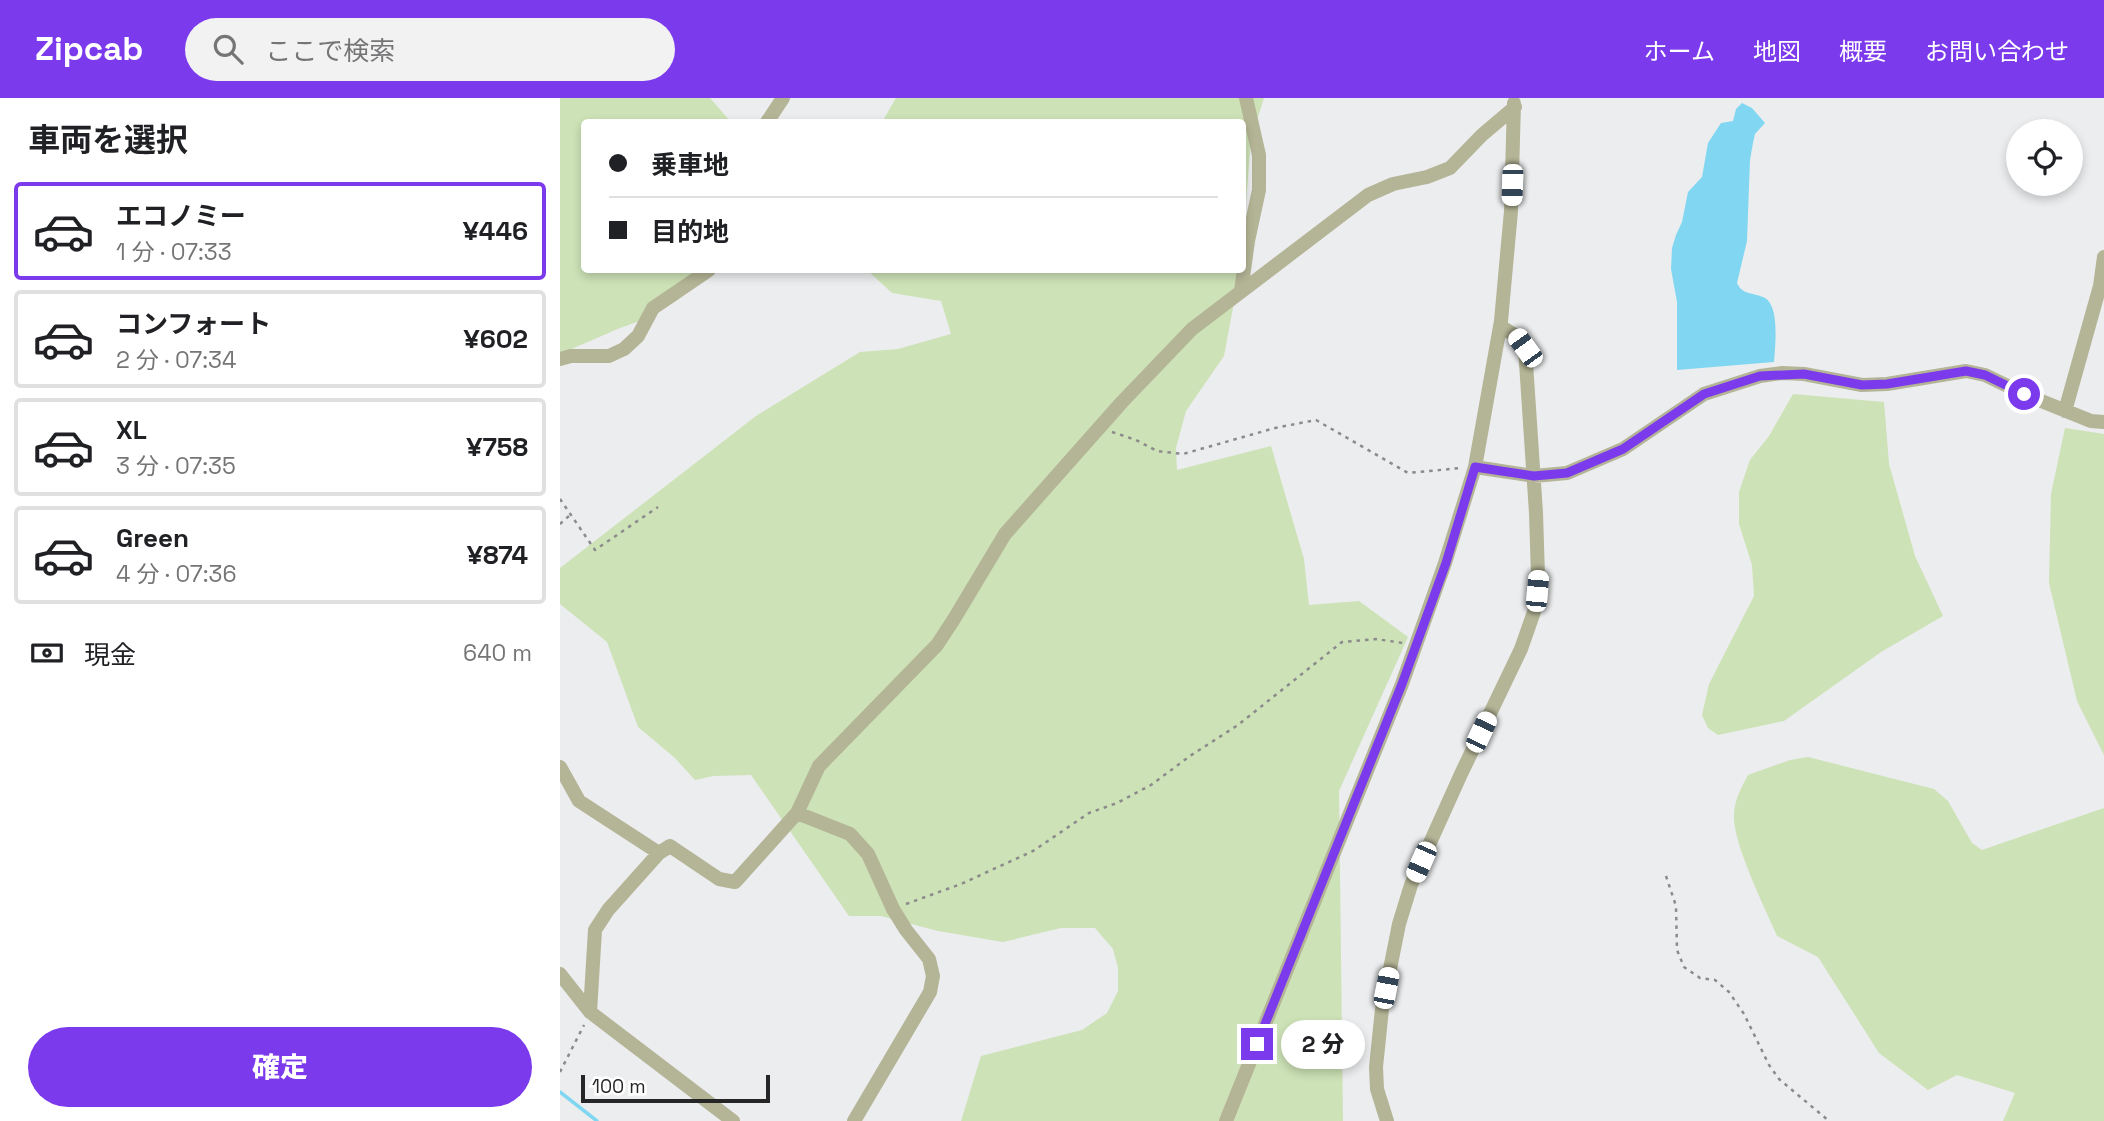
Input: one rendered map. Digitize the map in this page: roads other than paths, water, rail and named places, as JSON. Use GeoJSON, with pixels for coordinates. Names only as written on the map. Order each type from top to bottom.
{"type":"FeatureCollection","features":[{"type":"Feature","properties":{"kind":"street"},"geometry":{"type":"LineString","coordinates":[[769,119],[783,98]]}},
{"type":"Feature","properties":{"kind":"street"},"geometry":{"type":"LineString","coordinates":[[1246,98],[1259,155],[1259,190],[1246,255]]}},
{"type":"Feature","properties":{"kind":"street"},"geometry":{"type":"LineString","coordinates":[[590,1012],[595,930],[608,910],[659,853],[670,846],[719,879],[735,882],[797,813],[819,766],[937,645],[1004,534],[1099,427],[1192,329],[1368,195],[1393,184],[1427,177],[1450,168],[1514,103]]}},
{"type":"Feature","properties":{"kind":"street"},"geometry":{"type":"LineString","coordinates":[[1226,1121],[1416,645],[1446,563],[1475,467],[1500,327],[1511,211],[1514,103]]}},
{"type":"Feature","properties":{"kind":"street"},"geometry":{"type":"LineString","coordinates":[[2065,411],[2100,286],[2104,257]]}},
{"type":"Feature","properties":{"kind":"street"},"geometry":{"type":"LineString","coordinates":[[560,359],[571,356],[609,356],[624,348],[638,336],[653,309],[705,273]]}},
{"type":"Feature","properties":{"kind":"street"},"geometry":{"type":"LineString","coordinates":[[1241,291],[1244,273]]}},
{"type":"Feature","properties":{"kind":"street"},"geometry":{"type":"LineString","coordinates":[[1387,1121],[1377,1089],[1376,1067],[1382,1009],[1399,923],[1411,884],[1521,649],[1536,606],[1538,576],[1534,476],[1525,348],[1516,335],[1500,327]]}},
{"type":"Feature","properties":{"kind":"street"},"geometry":{"type":"LineString","coordinates":[[1475,467],[1534,476],[1567,473],[1623,449],[1704,394],[1760,376],[1804,374],[1862,385],[1887,384],[1966,371],[1985,375],[2091,421],[2104,422]]}},
{"type":"Feature","properties":{"kind":"street"},"geometry":{"type":"LineString","coordinates":[[560,767],[579,801],[659,853]]}},
{"type":"Feature","properties":{"kind":"street"},"geometry":{"type":"LineString","coordinates":[[797,813],[850,834],[868,854],[893,909],[929,959],[933,976],[930,992],[855,1121]]}},
{"type":"Feature","properties":{"kind":"street"},"geometry":{"type":"LineString","coordinates":[[560,974],[590,1012],[733,1121]]}},
{"type":"Feature","properties":{"kind":"water"},"geometry":{"type":"Polygon","coordinates":[[[1742,103],[1752,108],[1765,123],[1755,134],[1750,160],[1747,241],[1737,283],[1742,290],[1765,298],[1770,303],[1776,328],[1774,362],[1677,370],[1677,302],[1671,269],[1672,248],[1682,222],[1688,192],[1702,177],[1708,143],[1721,123],[1733,121],[1736,109],[1742,103]]]}},
{"type":"Feature","properties":{"kind":"waterway"},"geometry":{"type":"LineString","coordinates":[[560,1092],[597,1121]]}}]}
